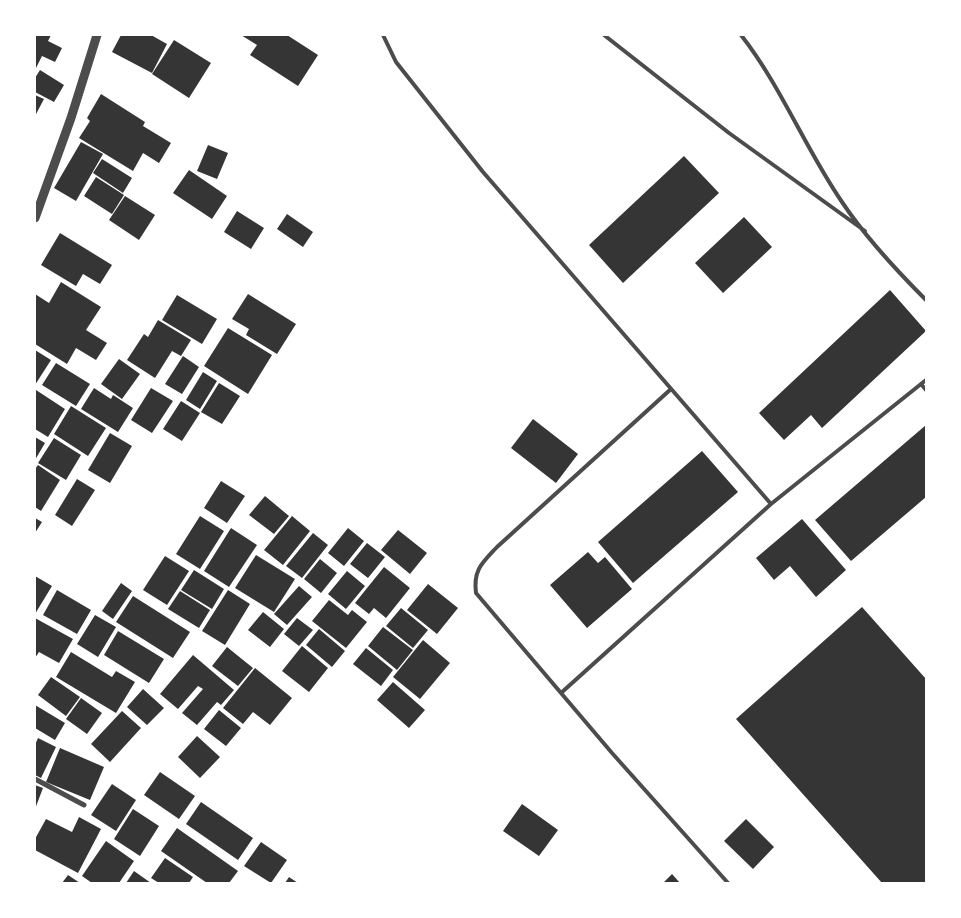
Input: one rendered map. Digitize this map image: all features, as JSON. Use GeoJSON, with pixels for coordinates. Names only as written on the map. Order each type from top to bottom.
{"type":"FeatureCollection","features":[{"type":"Feature","properties":{"kind":"street"},"geometry":{"type":"LineString","coordinates":[[35,218],[71,118],[97,35]]}},
{"type":"Feature","properties":{"kind":"street"},"geometry":{"type":"LineString","coordinates":[[35,779],[84,805]]}},
{"type":"Feature","properties":{"kind":"lane"},"geometry":{"type":"LineString","coordinates":[[383,35],[396,62],[483,172],[771,504]]}},
{"type":"Feature","properties":{"kind":"lane"},"geometry":{"type":"LineString","coordinates":[[604,35],[609,37],[729,133],[864,230]]}},
{"type":"Feature","properties":{"kind":"lane"},"geometry":{"type":"LineString","coordinates":[[741,35],[842,202],[882,256],[926,300]]}},
{"type":"Feature","properties":{"kind":"lane"},"geometry":{"type":"LineString","coordinates":[[561,693],[771,504],[926,380]]}},
{"type":"Feature","properties":{"kind":"lane"},"geometry":{"type":"LineString","coordinates":[[921,384],[926,390]]}},
{"type":"Feature","properties":{"kind":"lane"},"geometry":{"type":"LineString","coordinates":[[671,389],[498,547],[480,565],[474,578],[476,593],[728,883]]}},
{"type":"Feature","properties":{"kind":"building"},"geometry":{"type":"Polygon","coordinates":[[[35,35],[51,35],[48,41],[62,48],[55,62],[42,56],[35,70],[35,35]]]}},
{"type":"Feature","properties":{"kind":"building"},"geometry":{"type":"Polygon","coordinates":[[[121,35],[151,35],[167,44],[152,73],[112,52],[121,35]]]}},
{"type":"Feature","properties":{"kind":"building"},"geometry":{"type":"Polygon","coordinates":[[[241,35],[287,35],[318,55],[298,86],[250,55],[257,45],[241,35]]]}},
{"type":"Feature","properties":{"kind":"building"},"geometry":{"type":"Polygon","coordinates":[[[174,40],[211,63],[189,98],[152,74],[174,40]]]}},
{"type":"Feature","properties":{"kind":"building"},"geometry":{"type":"Polygon","coordinates":[[[40,70],[64,85],[54,102],[35,92],[35,78],[40,70]]]}},
{"type":"Feature","properties":{"kind":"building"},"geometry":{"type":"Polygon","coordinates":[[[101,94],[145,122],[143,126],[171,143],[159,163],[143,153],[133,171],[79,138],[90,121],[87,118],[101,94]]]}},
{"type":"Feature","properties":{"kind":"building"},"geometry":{"type":"Polygon","coordinates":[[[35,95],[44,99],[35,116],[35,95]]]}},
{"type":"Feature","properties":{"kind":"building"},"geometry":{"type":"Polygon","coordinates":[[[81,142],[103,154],[76,201],[54,188],[81,142]]]}},
{"type":"Feature","properties":{"kind":"building"},"geometry":{"type":"Polygon","coordinates":[[[208,145],[228,153],[217,179],[197,171],[208,145]]]}},
{"type":"Feature","properties":{"kind":"building"},"geometry":{"type":"Polygon","coordinates":[[[684,156],[719,193],[623,283],[589,245],[684,156]]]}},
{"type":"Feature","properties":{"kind":"building"},"geometry":{"type":"Polygon","coordinates":[[[102,159],[132,178],[123,193],[93,173],[102,159]]]}},
{"type":"Feature","properties":{"kind":"building"},"geometry":{"type":"Polygon","coordinates":[[[189,170],[227,196],[212,219],[173,193],[189,170]]]}},
{"type":"Feature","properties":{"kind":"building"},"geometry":{"type":"Polygon","coordinates":[[[96,177],[124,195],[112,214],[84,196],[96,177]]]}},
{"type":"Feature","properties":{"kind":"building"},"geometry":{"type":"Polygon","coordinates":[[[125,196],[155,215],[139,240],[109,220],[125,196]]]}},
{"type":"Feature","properties":{"kind":"building"},"geometry":{"type":"Polygon","coordinates":[[[237,211],[264,228],[251,249],[224,232],[237,211]]]}},
{"type":"Feature","properties":{"kind":"building"},"geometry":{"type":"Polygon","coordinates":[[[287,214],[313,232],[303,247],[277,229],[287,214]]]}},
{"type":"Feature","properties":{"kind":"building"},"geometry":{"type":"Polygon","coordinates":[[[744,217],[772,247],[723,293],[695,263],[744,217]]]}},
{"type":"Feature","properties":{"kind":"building"},"geometry":{"type":"Polygon","coordinates":[[[60,233],[112,265],[100,284],[83,274],[76,286],[41,265],[60,233]]]}},
{"type":"Feature","properties":{"kind":"building"},"geometry":{"type":"Polygon","coordinates":[[[61,282],[101,307],[86,330],[107,343],[96,360],[76,348],[67,364],[35,344],[35,294],[49,303],[61,282]]]}},
{"type":"Feature","properties":{"kind":"building"},"geometry":{"type":"Polygon","coordinates":[[[890,290],[926,331],[822,428],[811,415],[784,440],[759,413],[890,290]]]}},
{"type":"Feature","properties":{"kind":"building"},"geometry":{"type":"Polygon","coordinates":[[[248,294],[296,324],[277,354],[246,335],[249,329],[232,319],[248,294]]]}},
{"type":"Feature","properties":{"kind":"building"},"geometry":{"type":"Polygon","coordinates":[[[177,295],[217,319],[202,344],[162,320],[177,295]]]}},
{"type":"Feature","properties":{"kind":"building"},"geometry":{"type":"Polygon","coordinates":[[[158,320],[191,340],[181,356],[172,351],[155,378],[127,360],[144,334],[148,337],[158,320]]]}},
{"type":"Feature","properties":{"kind":"building"},"geometry":{"type":"Polygon","coordinates":[[[228,328],[272,355],[248,394],[204,366],[228,328]]]}},
{"type":"Feature","properties":{"kind":"building"},"geometry":{"type":"Polygon","coordinates":[[[35,350],[51,360],[35,385],[35,350]]]}},
{"type":"Feature","properties":{"kind":"building"},"geometry":{"type":"Polygon","coordinates":[[[183,356],[199,367],[182,394],[165,384],[183,356]]]}},
{"type":"Feature","properties":{"kind":"building"},"geometry":{"type":"Polygon","coordinates":[[[119,359],[140,374],[122,399],[101,384],[119,359]]]}},
{"type":"Feature","properties":{"kind":"building"},"geometry":{"type":"Polygon","coordinates":[[[56,363],[90,384],[76,406],[42,385],[56,363]]]}},
{"type":"Feature","properties":{"kind":"building"},"geometry":{"type":"Polygon","coordinates":[[[203,372],[217,381],[200,409],[186,400],[203,372]]]}},
{"type":"Feature","properties":{"kind":"building"},"geometry":{"type":"Polygon","coordinates":[[[219,383],[240,396],[222,424],[201,412],[219,383]]]}},
{"type":"Feature","properties":{"kind":"building"},"geometry":{"type":"Polygon","coordinates":[[[94,388],[111,399],[113,395],[133,408],[118,432],[81,409],[94,388]]]}},
{"type":"Feature","properties":{"kind":"building"},"geometry":{"type":"Polygon","coordinates":[[[151,388],[173,401],[152,433],[131,420],[151,388]]]}},
{"type":"Feature","properties":{"kind":"building"},"geometry":{"type":"Polygon","coordinates":[[[36,390],[65,409],[48,437],[35,429],[36,390]]]}},
{"type":"Feature","properties":{"kind":"building"},"geometry":{"type":"Polygon","coordinates":[[[181,401],[200,413],[182,441],[163,429],[181,401]]]}},
{"type":"Feature","properties":{"kind":"building"},"geometry":{"type":"Polygon","coordinates":[[[71,406],[106,428],[88,456],[54,434],[71,406]]]}},
{"type":"Feature","properties":{"kind":"building"},"geometry":{"type":"Polygon","coordinates":[[[533,419],[578,454],[556,483],[511,448],[533,419]]]}},
{"type":"Feature","properties":{"kind":"building"},"geometry":{"type":"Polygon","coordinates":[[[926,425],[926,497],[851,561],[815,520],[926,425]]]}},
{"type":"Feature","properties":{"kind":"building"},"geometry":{"type":"Polygon","coordinates":[[[110,433],[132,446],[110,483],[88,470],[110,433]]]}},
{"type":"Feature","properties":{"kind":"building"},"geometry":{"type":"Polygon","coordinates":[[[35,437],[45,443],[35,460],[35,437]]]}},
{"type":"Feature","properties":{"kind":"building"},"geometry":{"type":"Polygon","coordinates":[[[54,438],[81,455],[66,480],[38,463],[54,438]]]}},
{"type":"Feature","properties":{"kind":"building"},"geometry":{"type":"Polygon","coordinates":[[[702,451],[738,492],[633,583],[598,542],[702,451]]]}},
{"type":"Feature","properties":{"kind":"building"},"geometry":{"type":"Polygon","coordinates":[[[38,465],[60,480],[41,511],[35,507],[35,469],[38,465]]]}},
{"type":"Feature","properties":{"kind":"building"},"geometry":{"type":"Polygon","coordinates":[[[77,479],[95,490],[72,526],[55,515],[77,479]]]}},
{"type":"Feature","properties":{"kind":"building"},"geometry":{"type":"Polygon","coordinates":[[[221,481],[245,496],[227,523],[204,508],[221,481]]]}},
{"type":"Feature","properties":{"kind":"building"},"geometry":{"type":"Polygon","coordinates":[[[265,496],[289,516],[274,534],[249,515],[265,496]]]}},
{"type":"Feature","properties":{"kind":"building"},"geometry":{"type":"Polygon","coordinates":[[[200,516],[224,531],[200,569],[176,554],[200,516]]]}},
{"type":"Feature","properties":{"kind":"building"},"geometry":{"type":"Polygon","coordinates":[[[292,516],[310,531],[283,565],[264,550],[292,516]]]}},
{"type":"Feature","properties":{"kind":"building"},"geometry":{"type":"Polygon","coordinates":[[[35,518],[42,522],[35,533],[35,518]]]}},
{"type":"Feature","properties":{"kind":"building"},"geometry":{"type":"Polygon","coordinates":[[[802,519],[846,570],[816,597],[790,566],[774,580],[756,558],[802,519]]]}},
{"type":"Feature","properties":{"kind":"building"},"geometry":{"type":"Polygon","coordinates":[[[231,528],[257,545],[229,587],[204,571],[231,528]]]}},
{"type":"Feature","properties":{"kind":"building"},"geometry":{"type":"Polygon","coordinates":[[[348,528],[364,541],[344,566],[328,553],[348,528]]]}},
{"type":"Feature","properties":{"kind":"building"},"geometry":{"type":"Polygon","coordinates":[[[398,530],[427,553],[410,574],[381,550],[398,530]]]}},
{"type":"Feature","properties":{"kind":"building"},"geometry":{"type":"Polygon","coordinates":[[[313,533],[328,545],[302,578],[286,566],[313,533]]]}},
{"type":"Feature","properties":{"kind":"building"},"geometry":{"type":"Polygon","coordinates":[[[367,543],[385,557],[368,578],[350,564],[367,543]]]}},
{"type":"Feature","properties":{"kind":"building"},"geometry":{"type":"Polygon","coordinates":[[[588,552],[598,563],[605,557],[632,589],[587,628],[550,585],[588,552]]]}},
{"type":"Feature","properties":{"kind":"building"},"geometry":{"type":"Polygon","coordinates":[[[256,555],[295,579],[274,612],[235,588],[256,555]]]}},
{"type":"Feature","properties":{"kind":"building"},"geometry":{"type":"Polygon","coordinates":[[[165,556],[189,571],[167,605],[143,590],[165,556]]]}},
{"type":"Feature","properties":{"kind":"building"},"geometry":{"type":"Polygon","coordinates":[[[320,559],[337,573],[321,593],[304,579],[320,559]]]}},
{"type":"Feature","properties":{"kind":"building"},"geometry":{"type":"Polygon","coordinates":[[[384,567],[410,588],[386,618],[374,608],[369,614],[355,603],[384,567]]]}},
{"type":"Feature","properties":{"kind":"building"},"geometry":{"type":"Polygon","coordinates":[[[194,570],[224,589],[212,609],[181,590],[194,570]]]}},
{"type":"Feature","properties":{"kind":"building"},"geometry":{"type":"Polygon","coordinates":[[[347,571],[365,586],[346,609],[328,594],[347,571]]]}},
{"type":"Feature","properties":{"kind":"building"},"geometry":{"type":"Polygon","coordinates":[[[35,576],[52,586],[35,614],[35,576]]]}},
{"type":"Feature","properties":{"kind":"building"},"geometry":{"type":"Polygon","coordinates":[[[121,583],[132,591],[113,619],[102,611],[121,583]]]}},
{"type":"Feature","properties":{"kind":"building"},"geometry":{"type":"Polygon","coordinates":[[[428,584],[458,608],[437,634],[407,610],[428,584]]]}},
{"type":"Feature","properties":{"kind":"building"},"geometry":{"type":"Polygon","coordinates":[[[299,586],[312,597],[287,625],[274,614],[299,586]]]}},
{"type":"Feature","properties":{"kind":"building"},"geometry":{"type":"Polygon","coordinates":[[[57,590],[91,610],[77,634],[43,615],[57,590]]]}},
{"type":"Feature","properties":{"kind":"building"},"geometry":{"type":"Polygon","coordinates":[[[228,590],[250,604],[225,645],[202,631],[228,590]]]}},
{"type":"Feature","properties":{"kind":"building"},"geometry":{"type":"Polygon","coordinates":[[[180,591],[210,610],[199,628],[168,609],[180,591]]]}},
{"type":"Feature","properties":{"kind":"building"},"geometry":{"type":"Polygon","coordinates":[[[133,596],[190,632],[173,658],[116,622],[133,596]]]}},
{"type":"Feature","properties":{"kind":"building"},"geometry":{"type":"Polygon","coordinates":[[[329,600],[348,615],[352,610],[367,622],[346,648],[312,621],[329,600]]]}},
{"type":"Feature","properties":{"kind":"building"},"geometry":{"type":"Polygon","coordinates":[[[862,607],[926,679],[926,883],[882,883],[736,719],[862,607]]]}},
{"type":"Feature","properties":{"kind":"building"},"geometry":{"type":"Polygon","coordinates":[[[401,608],[428,630],[413,648],[386,626],[401,608]]]}},
{"type":"Feature","properties":{"kind":"building"},"geometry":{"type":"Polygon","coordinates":[[[263,612],[284,629],[270,647],[248,630],[263,612]]]}},
{"type":"Feature","properties":{"kind":"building"},"geometry":{"type":"Polygon","coordinates":[[[95,615],[116,627],[98,657],[77,644],[95,615]]]}},
{"type":"Feature","properties":{"kind":"building"},"geometry":{"type":"Polygon","coordinates":[[[35,618],[73,639],[59,663],[39,652],[35,658],[35,618]]]}},
{"type":"Feature","properties":{"kind":"building"},"geometry":{"type":"Polygon","coordinates":[[[297,618],[313,630],[299,646],[284,634],[297,618]]]}},
{"type":"Feature","properties":{"kind":"building"},"geometry":{"type":"Polygon","coordinates":[[[383,627],[413,650],[397,670],[368,646],[383,627]]]}},
{"type":"Feature","properties":{"kind":"building"},"geometry":{"type":"Polygon","coordinates":[[[319,629],[345,651],[332,667],[306,645],[319,629]]]}},
{"type":"Feature","properties":{"kind":"building"},"geometry":{"type":"Polygon","coordinates":[[[118,631],[164,659],[149,683],[104,655],[118,631]]]}},
{"type":"Feature","properties":{"kind":"building"},"geometry":{"type":"Polygon","coordinates":[[[423,640],[450,663],[420,699],[393,677],[423,640]]]}},
{"type":"Feature","properties":{"kind":"building"},"geometry":{"type":"Polygon","coordinates":[[[302,646],[328,668],[309,692],[282,671],[302,646]]]}},
{"type":"Feature","properties":{"kind":"building"},"geometry":{"type":"Polygon","coordinates":[[[227,647],[253,668],[238,686],[212,666],[227,647]]]}},
{"type":"Feature","properties":{"kind":"building"},"geometry":{"type":"Polygon","coordinates":[[[366,648],[393,670],[381,686],[353,664],[366,648]]]}},
{"type":"Feature","properties":{"kind":"building"},"geometry":{"type":"Polygon","coordinates":[[[71,652],[112,677],[116,671],[135,682],[116,713],[56,677],[71,652]]]}},
{"type":"Feature","properties":{"kind":"building"},"geometry":{"type":"Polygon","coordinates":[[[193,655],[234,690],[221,705],[217,702],[197,725],[182,713],[203,689],[198,686],[178,709],[160,694],[193,655]]]}},
{"type":"Feature","properties":{"kind":"building"},"geometry":{"type":"Polygon","coordinates":[[[255,668],[292,698],[270,725],[253,712],[243,724],[223,708],[255,668]]]}},
{"type":"Feature","properties":{"kind":"building"},"geometry":{"type":"Polygon","coordinates":[[[51,677],[80,697],[66,716],[38,695],[51,677]]]}},
{"type":"Feature","properties":{"kind":"building"},"geometry":{"type":"Polygon","coordinates":[[[393,682],[425,710],[409,728],[377,700],[393,682]]]}},
{"type":"Feature","properties":{"kind":"building"},"geometry":{"type":"Polygon","coordinates":[[[143,689],[164,708],[147,725],[127,707],[143,689]]]}},
{"type":"Feature","properties":{"kind":"building"},"geometry":{"type":"Polygon","coordinates":[[[81,698],[102,713],[87,734],[66,719],[81,698]]]}},
{"type":"Feature","properties":{"kind":"building"},"geometry":{"type":"Polygon","coordinates":[[[35,705],[65,723],[55,740],[35,728],[35,705]]]}},
{"type":"Feature","properties":{"kind":"building"},"geometry":{"type":"Polygon","coordinates":[[[219,710],[241,728],[226,746],[204,729],[219,710]]]}},
{"type":"Feature","properties":{"kind":"building"},"geometry":{"type":"Polygon","coordinates":[[[122,711],[141,728],[110,762],[91,744],[122,711]]]}},
{"type":"Feature","properties":{"kind":"building"},"geometry":{"type":"Polygon","coordinates":[[[197,736],[220,757],[200,778],[178,757],[197,736]]]}},
{"type":"Feature","properties":{"kind":"building"},"geometry":{"type":"Polygon","coordinates":[[[38,738],[56,747],[41,778],[35,775],[35,745],[38,738]]]}},
{"type":"Feature","properties":{"kind":"building"},"geometry":{"type":"Polygon","coordinates":[[[60,748],[104,767],[90,800],[46,782],[60,748]]]}},
{"type":"Feature","properties":{"kind":"building"},"geometry":{"type":"Polygon","coordinates":[[[160,772],[195,796],[179,819],[144,795],[160,772]]]}},
{"type":"Feature","properties":{"kind":"building"},"geometry":{"type":"Polygon","coordinates":[[[112,784],[136,800],[116,831],[91,815],[112,784]]]}},
{"type":"Feature","properties":{"kind":"building"},"geometry":{"type":"Polygon","coordinates":[[[35,785],[43,788],[35,809],[35,785]]]}},
{"type":"Feature","properties":{"kind":"building"},"geometry":{"type":"Polygon","coordinates":[[[201,802],[253,838],[238,860],[186,824],[201,802]]]}},
{"type":"Feature","properties":{"kind":"building"},"geometry":{"type":"Polygon","coordinates":[[[522,804],[558,830],[539,856],[503,831],[522,804]]]}},
{"type":"Feature","properties":{"kind":"building"},"geometry":{"type":"Polygon","coordinates":[[[133,809],[159,826],[140,856],[114,839],[133,809]]]}},
{"type":"Feature","properties":{"kind":"building"},"geometry":{"type":"Polygon","coordinates":[[[79,817],[101,829],[78,873],[35,850],[35,839],[46,819],[72,832],[79,817]]]}},
{"type":"Feature","properties":{"kind":"building"},"geometry":{"type":"Polygon","coordinates":[[[746,819],[774,847],[753,869],[724,841],[746,819]]]}},
{"type":"Feature","properties":{"kind":"building"},"geometry":{"type":"Polygon","coordinates":[[[177,828],[238,871],[229,883],[207,883],[161,851],[177,828]]]}},
{"type":"Feature","properties":{"kind":"building"},"geometry":{"type":"Polygon","coordinates":[[[106,841],[134,861],[119,883],[92,883],[82,876],[106,841]]]}},
{"type":"Feature","properties":{"kind":"building"},"geometry":{"type":"Polygon","coordinates":[[[261,842],[287,860],[271,883],[244,866],[261,842]]]}},
{"type":"Feature","properties":{"kind":"building"},"geometry":{"type":"Polygon","coordinates":[[[165,858],[193,877],[189,883],[159,883],[151,878],[165,858]]]}},
{"type":"Feature","properties":{"kind":"building"},"geometry":{"type":"Polygon","coordinates":[[[134,871],[151,883],[126,883],[134,871]]]}},
{"type":"Feature","properties":{"kind":"building"},"geometry":{"type":"Polygon","coordinates":[[[672,874],[680,883],[663,883],[672,874]]]}},
{"type":"Feature","properties":{"kind":"building"},"geometry":{"type":"Polygon","coordinates":[[[68,875],[80,883],[62,883],[68,875]]]}},
{"type":"Feature","properties":{"kind":"building"},"geometry":{"type":"Polygon","coordinates":[[[289,877],[298,883],[285,883],[289,877]]]}}]}
